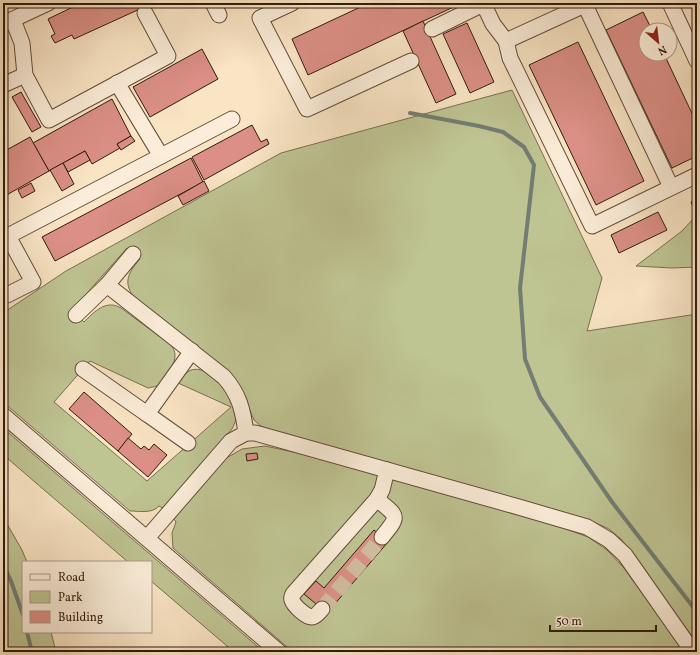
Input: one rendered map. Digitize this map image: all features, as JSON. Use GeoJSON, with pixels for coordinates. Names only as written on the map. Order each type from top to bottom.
{"type":"FeatureCollection","features":[{"type":"Feature","properties":{"kind":"street"},"geometry":{"type":"LineString","coordinates":[[292,3],[260,18],[307,109],[411,61]]}},
{"type":"Feature","properties":{"kind":"street"},"geometry":{"type":"LineString","coordinates":[[670,3],[697,61]]}},
{"type":"Feature","properties":{"kind":"street"},"geometry":{"type":"LineString","coordinates":[[44,4],[8,22],[22,43],[25,75],[49,120],[168,56],[145,13]]}},
{"type":"Feature","properties":{"kind":"street"},"geometry":{"type":"LineString","coordinates":[[432,29],[483,4],[493,24],[506,40],[510,58],[592,226],[697,175]]}},
{"type":"Feature","properties":{"kind":"street"},"geometry":{"type":"LineString","coordinates":[[506,40],[587,4],[671,188]]}},
{"type":"Feature","properties":{"kind":"street"},"geometry":{"type":"LineString","coordinates":[[3,85],[25,75]]}},
{"type":"Feature","properties":{"kind":"street"},"geometry":{"type":"LineString","coordinates":[[117,83],[160,156]]}},
{"type":"Feature","properties":{"kind":"street"},"geometry":{"type":"LineString","coordinates":[[3,293],[7,295],[33,282],[8,236],[232,119]]}},
{"type":"Feature","properties":{"kind":"street"},"geometry":{"type":"LineString","coordinates":[[76,315],[107,285],[133,254]]}},
{"type":"Feature","properties":{"kind":"street"},"geometry":{"type":"LineString","coordinates":[[107,285],[224,376],[237,394],[244,417],[246,433]]}},
{"type":"Feature","properties":{"kind":"street"},"geometry":{"type":"LineString","coordinates":[[147,414],[192,351]]}},
{"type":"Feature","properties":{"kind":"street"},"geometry":{"type":"LineString","coordinates":[[83,369],[188,443]]}},
{"type":"Feature","properties":{"kind":"street"},"geometry":{"type":"LineString","coordinates":[[3,415],[279,652]]}},
{"type":"Feature","properties":{"kind":"street"},"geometry":{"type":"LineString","coordinates":[[147,538],[231,441],[246,433],[255,433],[587,527],[599,533],[614,544],[625,555],[693,652]]}},
{"type":"Feature","properties":{"kind":"street"},"geometry":{"type":"LineString","coordinates":[[322,609],[316,616],[307,616],[294,604],[292,599],[293,594],[377,498],[382,490],[387,470]]}},
{"type":"Feature","properties":{"kind":"street"},"geometry":{"type":"LineString","coordinates":[[377,498],[392,511],[395,516],[394,522],[382,537]]}},
{"type":"Feature","properties":{"kind":"green space"},"geometry":{"type":"Polygon","coordinates":[[[512,90],[602,278],[587,331],[697,314],[697,374],[692,375],[695,379],[697,390],[697,643],[621,539],[609,529],[594,522],[283,435],[261,426],[254,420],[241,388],[229,372],[135,299],[129,288],[128,279],[132,269],[140,259],[127,248],[72,310],[84,322],[96,311],[105,306],[110,305],[121,308],[171,345],[175,355],[172,366],[160,384],[148,388],[90,361],[54,402],[147,481],[231,407],[178,383],[189,371],[195,369],[201,370],[213,376],[227,392],[237,418],[232,429],[190,476],[164,509],[159,506],[156,509],[149,511],[130,511],[3,402],[3,313],[66,271],[281,153],[512,90]]]}},
{"type":"Feature","properties":{"kind":"green space"},"geometry":{"type":"Polygon","coordinates":[[[697,216],[697,267],[672,268],[636,266],[682,231],[697,216]]]}},
{"type":"Feature","properties":{"kind":"green space"},"geometry":{"type":"Polygon","coordinates":[[[3,428],[264,652],[234,652],[152,582],[152,561],[127,561],[7,458],[3,461],[3,428]]]}},
{"type":"Feature","properties":{"kind":"green space"},"geometry":{"type":"Polygon","coordinates":[[[265,446],[298,453],[555,525],[588,537],[607,550],[624,568],[685,652],[293,652],[173,548],[172,533],[176,522],[173,518],[223,460],[242,449],[265,446]]]}},
{"type":"Feature","properties":{"kind":"green space"},"geometry":{"type":"Polygon","coordinates":[[[3,517],[27,561],[22,561],[22,633],[51,633],[56,652],[3,652],[3,517]]]}},
{"type":"Feature","properties":{"kind":"building"},"geometry":{"type":"Polygon","coordinates":[[[81,3],[140,3],[142,8],[74,39],[72,35],[55,43],[51,36],[55,34],[48,19],[81,3]]]}},
{"type":"Feature","properties":{"kind":"building"},"geometry":{"type":"Polygon","coordinates":[[[369,3],[460,4],[308,75],[292,39],[369,3]]]}},
{"type":"Feature","properties":{"kind":"building"},"geometry":{"type":"Polygon","coordinates":[[[643,12],[648,22],[638,22],[638,62],[668,62],[697,124],[697,156],[672,168],[606,30],[643,12]]]}},
{"type":"Feature","properties":{"kind":"building"},"geometry":{"type":"Polygon","coordinates":[[[423,21],[456,94],[436,103],[403,31],[423,21]]]}},
{"type":"Feature","properties":{"kind":"building"},"geometry":{"type":"Polygon","coordinates":[[[467,23],[494,82],[470,93],[443,34],[467,23]]]}},
{"type":"Feature","properties":{"kind":"building"},"geometry":{"type":"Polygon","coordinates":[[[578,42],[644,181],[596,205],[529,65],[578,42]]]}},
{"type":"Feature","properties":{"kind":"building"},"geometry":{"type":"Polygon","coordinates":[[[202,49],[218,79],[150,117],[133,87],[202,49]]]}},
{"type":"Feature","properties":{"kind":"building"},"geometry":{"type":"Polygon","coordinates":[[[21,92],[41,127],[32,132],[12,97],[21,92]]]}},
{"type":"Feature","properties":{"kind":"building"},"geometry":{"type":"Polygon","coordinates":[[[112,99],[131,136],[117,144],[120,148],[92,164],[85,151],[49,171],[33,143],[112,99]]]}},
{"type":"Feature","properties":{"kind":"building"},"geometry":{"type":"Polygon","coordinates":[[[252,125],[261,142],[267,139],[269,144],[204,180],[192,157],[252,125]]]}},
{"type":"Feature","properties":{"kind":"building"},"geometry":{"type":"Polygon","coordinates":[[[131,136],[135,141],[121,150],[117,144],[131,136]]]}},
{"type":"Feature","properties":{"kind":"building"},"geometry":{"type":"Polygon","coordinates":[[[30,137],[49,171],[3,197],[3,152],[30,137]]]}},
{"type":"Feature","properties":{"kind":"building"},"geometry":{"type":"Polygon","coordinates":[[[85,151],[90,160],[68,172],[63,163],[85,151]]]}},
{"type":"Feature","properties":{"kind":"building"},"geometry":{"type":"Polygon","coordinates":[[[191,158],[203,182],[55,261],[42,237],[191,158]]]}},
{"type":"Feature","properties":{"kind":"building"},"geometry":{"type":"Polygon","coordinates":[[[63,163],[74,184],[62,191],[50,170],[63,163]]]}},
{"type":"Feature","properties":{"kind":"building"},"geometry":{"type":"Polygon","coordinates":[[[204,181],[209,191],[183,205],[178,196],[204,181]]]}},
{"type":"Feature","properties":{"kind":"building"},"geometry":{"type":"Polygon","coordinates":[[[31,183],[35,191],[22,198],[18,190],[31,183]]]}},
{"type":"Feature","properties":{"kind":"building"},"geometry":{"type":"Polygon","coordinates":[[[697,199],[697,210],[695,211],[691,202],[697,199]]]}},
{"type":"Feature","properties":{"kind":"building"},"geometry":{"type":"Polygon","coordinates":[[[3,211],[8,220],[3,222],[3,211]]]}},
{"type":"Feature","properties":{"kind":"building"},"geometry":{"type":"Polygon","coordinates":[[[658,212],[667,230],[619,253],[611,235],[658,212]]]}},
{"type":"Feature","properties":{"kind":"building"},"geometry":{"type":"Polygon","coordinates":[[[84,392],[132,434],[118,451],[69,409],[84,392]]]}},
{"type":"Feature","properties":{"kind":"building"},"geometry":{"type":"Polygon","coordinates":[[[128,438],[141,449],[144,446],[149,450],[154,444],[167,455],[148,477],[118,451],[128,438]]]}},
{"type":"Feature","properties":{"kind":"building"},"geometry":{"type":"Polygon","coordinates":[[[257,453],[258,459],[247,461],[246,454],[257,453]]]}},
{"type":"Feature","properties":{"kind":"building"},"geometry":{"type":"Polygon","coordinates":[[[374,530],[388,542],[327,613],[304,594],[316,581],[324,588],[374,530]]]}},
{"type":"Feature","properties":{"kind":"waterway"},"geometry":{"type":"LineString","coordinates":[[410,113],[503,132],[524,147],[534,165],[520,288],[525,359],[540,397],[612,502],[697,612]]}},
{"type":"Feature","properties":{"kind":"waterway"},"geometry":{"type":"LineString","coordinates":[[3,564],[11,581],[22,612]]}},
{"type":"Feature","properties":{"kind":"waterway"},"geometry":{"type":"LineString","coordinates":[[27,633],[32,652]]}},
{"type":"Feature","properties":{"kind":"tunnel"},"geometry":{"type":"LineString","coordinates":[[322,609],[382,537]]}}]}
